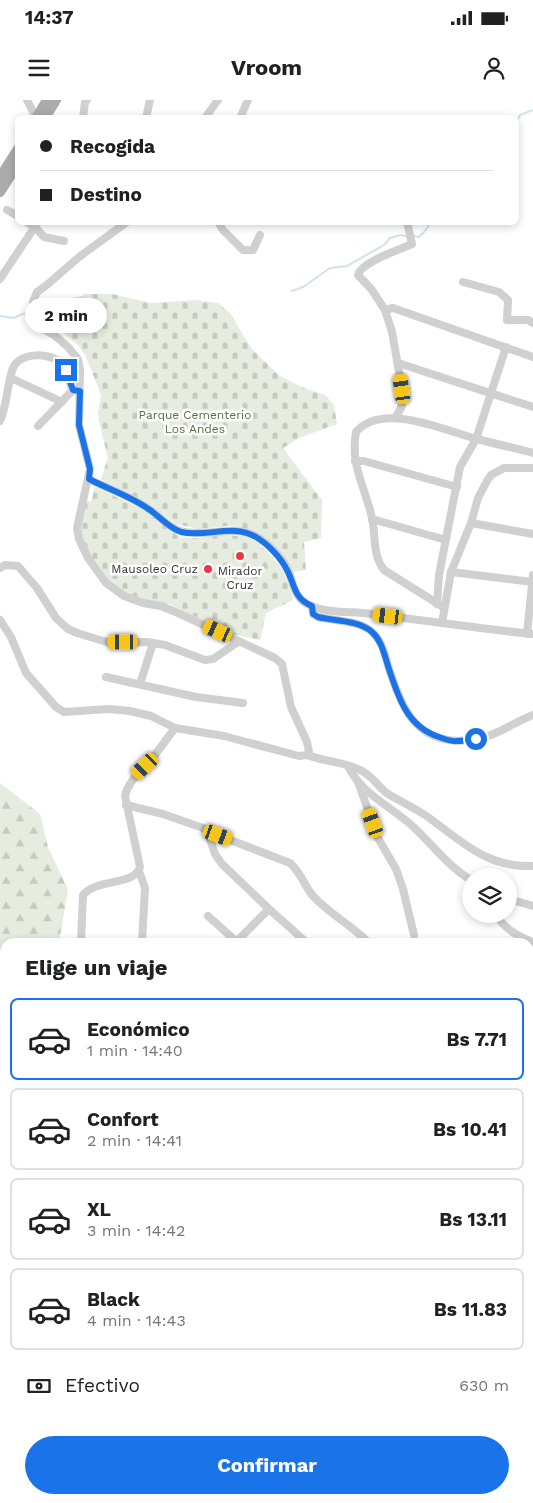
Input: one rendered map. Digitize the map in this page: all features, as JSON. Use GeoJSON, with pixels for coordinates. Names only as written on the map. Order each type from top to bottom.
{"type":"FeatureCollection","features":[{"type":"Feature","properties":{"kind":"main road"},"geometry":{"type":"LineString","coordinates":[[38,115],[47,100]]}},
{"type":"Feature","properties":{"kind":"main road"},"geometry":{"type":"LineString","coordinates":[[47,115],[56,100]]}},
{"type":"Feature","properties":{"kind":"main road"},"geometry":{"type":"LineString","coordinates":[[0,178],[15,154]]}},
{"type":"Feature","properties":{"kind":"main road"},"geometry":{"type":"LineString","coordinates":[[0,192],[15,169]]}},
{"type":"Feature","properties":{"kind":"street"},"geometry":{"type":"LineString","coordinates":[[27,100],[34,115]]}},
{"type":"Feature","properties":{"kind":"street"},"geometry":{"type":"LineString","coordinates":[[83,115],[87,100]]}},
{"type":"Feature","properties":{"kind":"street"},"geometry":{"type":"LineString","coordinates":[[147,115],[150,100]]}},
{"type":"Feature","properties":{"kind":"street"},"geometry":{"type":"LineString","coordinates":[[207,115],[218,100]]}},
{"type":"Feature","properties":{"kind":"street"},"geometry":{"type":"LineString","coordinates":[[241,115],[248,100]]}},
{"type":"Feature","properties":{"kind":"street"},"geometry":{"type":"LineString","coordinates":[[7,210],[15,214]]}},
{"type":"Feature","properties":{"kind":"street"},"geometry":{"type":"LineString","coordinates":[[0,279],[36,225],[44,237],[64,241]]}},
{"type":"Feature","properties":{"kind":"street"},"geometry":{"type":"LineString","coordinates":[[123,225],[79,257],[37,292],[32,302],[38,326],[54,335],[78,359],[80,370],[77,391],[79,425],[90,469],[89,479],[78,515],[78,533],[82,548],[106,583],[124,596],[143,603],[170,609],[238,642],[261,650],[282,664],[291,707],[309,748],[307,755]]}},
{"type":"Feature","properties":{"kind":"street"},"geometry":{"type":"LineString","coordinates":[[220,225],[222,230],[243,250],[253,250],[260,235]]}},
{"type":"Feature","properties":{"kind":"street"},"geometry":{"type":"LineString","coordinates":[[396,418],[402,406],[402,389],[398,363],[385,310],[372,290],[359,278],[359,272],[370,262],[412,244],[408,225]]}},
{"type":"Feature","properties":{"kind":"street"},"geometry":{"type":"LineString","coordinates":[[463,282],[499,292],[508,300],[507,320],[528,320],[533,323]]}},
{"type":"Feature","properties":{"kind":"street"},"geometry":{"type":"LineString","coordinates":[[385,310],[392,308],[533,357]]}},
{"type":"Feature","properties":{"kind":"street"},"geometry":{"type":"LineString","coordinates":[[442,623],[439,575],[460,466],[476,439],[506,347]]}},
{"type":"Feature","properties":{"kind":"street"},"geometry":{"type":"LineString","coordinates":[[0,421],[12,371],[17,362],[28,357],[42,355],[59,362],[66,370],[77,391]]}},
{"type":"Feature","properties":{"kind":"street"},"geometry":{"type":"LineString","coordinates":[[398,363],[533,407]]}},
{"type":"Feature","properties":{"kind":"street"},"geometry":{"type":"LineString","coordinates":[[11,378],[62,402]]}},
{"type":"Feature","properties":{"kind":"street"},"geometry":{"type":"LineString","coordinates":[[38,426],[62,402],[77,391]]}},
{"type":"Feature","properties":{"kind":"street"},"geometry":{"type":"LineString","coordinates":[[440,606],[384,570],[377,558],[372,519],[359,480],[355,461],[356,432],[367,424],[382,419],[396,418],[431,424],[476,439],[533,453]]}},
{"type":"Feature","properties":{"kind":"street"},"geometry":{"type":"LineString","coordinates":[[355,461],[364,461],[457,487]]}},
{"type":"Feature","properties":{"kind":"street"},"geometry":{"type":"LineString","coordinates":[[440,606],[451,572],[471,523],[478,498],[491,474],[504,468],[533,468]]}},
{"type":"Feature","properties":{"kind":"street"},"geometry":{"type":"LineString","coordinates":[[89,479],[149,509],[179,531],[197,534],[231,530],[257,537],[271,549],[285,566],[299,599],[320,609],[530,634],[533,580],[451,572]]}},
{"type":"Feature","properties":{"kind":"street"},"geometry":{"type":"LineString","coordinates":[[372,519],[446,540]]}},
{"type":"Feature","properties":{"kind":"street"},"geometry":{"type":"LineString","coordinates":[[471,523],[533,534]]}},
{"type":"Feature","properties":{"kind":"street"},"geometry":{"type":"LineString","coordinates":[[0,568],[6,565],[18,566],[37,588],[56,618],[68,629],[77,633],[110,642],[153,642],[165,644],[205,660],[213,659],[238,642]]}},
{"type":"Feature","properties":{"kind":"street"},"geometry":{"type":"LineString","coordinates":[[312,606],[313,614],[318,617],[366,627],[376,636],[381,644],[405,710],[412,721],[434,736],[456,742],[476,739],[493,734],[520,720],[533,716]]}},
{"type":"Feature","properties":{"kind":"street"},"geometry":{"type":"LineString","coordinates":[[0,620],[11,638],[26,673],[56,706],[64,712],[109,709],[130,711],[151,716],[175,728],[224,736],[299,756],[307,755],[348,766],[367,774],[387,793],[413,807],[483,856],[498,862],[519,866],[533,866]]}},
{"type":"Feature","properties":{"kind":"street"},"geometry":{"type":"LineString","coordinates":[[140,684],[153,642]]}},
{"type":"Feature","properties":{"kind":"street"},"geometry":{"type":"LineString","coordinates":[[106,677],[196,697],[243,703]]}},
{"type":"Feature","properties":{"kind":"street"},"geometry":{"type":"LineString","coordinates":[[142,938],[146,888],[139,871],[140,867],[125,796],[134,777],[175,728]]}},
{"type":"Feature","properties":{"kind":"street"},"geometry":{"type":"LineString","coordinates":[[348,766],[357,780],[378,838],[396,869],[414,935]]}},
{"type":"Feature","properties":{"kind":"street"},"geometry":{"type":"LineString","coordinates":[[357,780],[382,804],[408,823],[462,874]]}},
{"type":"Feature","properties":{"kind":"street"},"geometry":{"type":"LineString","coordinates":[[126,805],[163,814],[197,826],[207,832],[290,863],[300,872],[306,887],[315,898],[363,938]]}},
{"type":"Feature","properties":{"kind":"street"},"geometry":{"type":"LineString","coordinates":[[207,832],[215,854],[222,864],[302,938]]}},
{"type":"Feature","properties":{"kind":"street"},"geometry":{"type":"LineString","coordinates":[[81,938],[83,896],[88,890],[95,886],[129,879],[137,875],[139,871]]}},
{"type":"Feature","properties":{"kind":"street"},"geometry":{"type":"LineString","coordinates":[[517,902],[533,906]]}},
{"type":"Feature","properties":{"kind":"street"},"geometry":{"type":"LineString","coordinates":[[241,938],[269,909]]}},
{"type":"Feature","properties":{"kind":"street"},"geometry":{"type":"LineString","coordinates":[[208,916],[233,938]]}},
{"type":"Feature","properties":{"kind":"street"},"geometry":{"type":"LineString","coordinates":[[503,923],[524,938]]}},
{"type":"Feature","properties":{"kind":"green space","name":"Parque Cementerio Los Andes"},"geometry":{"type":"Polygon","coordinates":[[[83,294],[112,294],[152,303],[195,300],[218,303],[230,313],[251,348],[280,376],[304,388],[325,395],[334,405],[337,424],[299,438],[283,448],[322,500],[321,538],[304,542],[306,570],[294,572],[265,537],[254,530],[228,526],[199,529],[176,524],[151,506],[112,487],[101,479],[108,458],[98,413],[101,395],[86,357],[78,345],[60,330],[45,324],[41,320],[41,314],[82,301],[83,294]]]}},
{"type":"Feature","properties":{"kind":"green space"},"geometry":{"type":"Polygon","coordinates":[[[95,487],[142,509],[181,538],[223,535],[242,536],[257,541],[285,571],[293,600],[266,613],[260,640],[232,634],[169,604],[136,598],[118,590],[107,580],[85,548],[79,529],[85,500],[91,502],[95,487]]]}},
{"type":"Feature","properties":{"kind":"green space"},"geometry":{"type":"Polygon","coordinates":[[[0,783],[40,814],[48,847],[68,890],[60,938],[0,938],[0,783]]]}},
{"type":"Feature","properties":{"kind":"waterway"},"geometry":{"type":"LineString","coordinates":[[519,117],[520,115],[533,110]]}},
{"type":"Feature","properties":{"kind":"waterway"},"geometry":{"type":"LineString","coordinates":[[412,236],[419,237],[429,225]]}},
{"type":"Feature","properties":{"kind":"waterway"},"geometry":{"type":"LineString","coordinates":[[292,291],[303,287],[330,268],[347,266],[384,245],[390,238],[401,235],[408,237]]}},
{"type":"Feature","properties":{"kind":"waterway"},"geometry":{"type":"LineString","coordinates":[[37,312],[49,307],[56,308],[71,299],[83,297]]}},
{"type":"Feature","properties":{"kind":"waterway"},"geometry":{"type":"LineString","coordinates":[[0,316],[14,318],[22,314],[33,313]]}},
{"type":"Feature","properties":{"kind":"place","name":"Mirador Cruz"},"geometry":{"type":"Point","coordinates":[240,556]}},
{"type":"Feature","properties":{"kind":"place","name":"Mausoleo Cruz"},"geometry":{"type":"Point","coordinates":[208,569]}},
{"type":"Feature","properties":{"kind":"route"},"geometry":{"type":"LineString","coordinates":[[66,370],[73,390],[80,391],[78,416],[84,451],[90,469],[89,479],[149,509],[179,531],[197,534],[231,530],[257,537],[271,549],[285,566],[299,599],[312,606],[313,614],[318,617],[366,627],[376,636],[381,644],[405,710],[412,721],[434,736],[448,741],[456,742],[476,739]]}}]}
